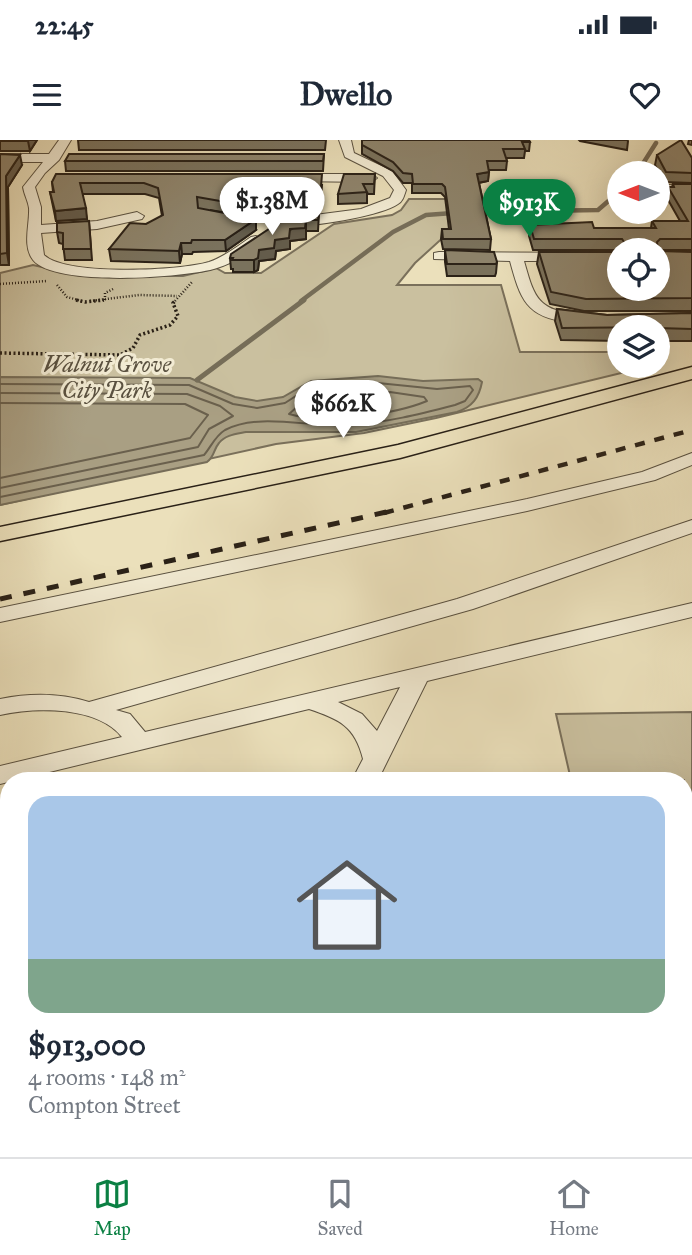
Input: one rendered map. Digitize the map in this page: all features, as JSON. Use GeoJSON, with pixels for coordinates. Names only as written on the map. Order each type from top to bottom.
{"type":"FeatureCollection","features":[{"type":"Feature","properties":{"kind":"main road"},"geometry":{"type":"LineString","coordinates":[[0,534],[400,451],[692,373]]}},
{"type":"Feature","properties":{"kind":"street"},"geometry":{"type":"LineString","coordinates":[[65,140],[60,158],[29,190],[35,202],[38,258],[48,265],[66,270],[131,272],[173,272],[212,266],[272,230],[303,218],[362,214],[391,204],[399,194],[397,183],[392,178],[346,157],[345,140]]}},
{"type":"Feature","properties":{"kind":"street"},"geometry":{"type":"LineString","coordinates":[[0,158],[60,158]]}},
{"type":"Feature","properties":{"kind":"street"},"geometry":{"type":"LineString","coordinates":[[274,178],[392,178]]}},
{"type":"Feature","properties":{"kind":"street"},"geometry":{"type":"LineString","coordinates":[[670,189],[692,189]]}},
{"type":"Feature","properties":{"kind":"street"},"geometry":{"type":"LineString","coordinates":[[36,229],[97,225],[137,216]]}},
{"type":"Feature","properties":{"kind":"street"},"geometry":{"type":"LineString","coordinates":[[439,256],[607,257]]}},
{"type":"Feature","properties":{"kind":"street"},"geometry":{"type":"LineString","coordinates":[[516,257],[527,298],[535,306],[563,317],[598,318]]}},
{"type":"Feature","properties":{"kind":"street"},"geometry":{"type":"LineString","coordinates":[[0,615],[527,505],[648,477],[692,459]]}},
{"type":"Feature","properties":{"kind":"street"},"geometry":{"type":"LineString","coordinates":[[91,709],[466,604],[692,526]]}},
{"type":"Feature","properties":{"kind":"street"},"geometry":{"type":"LineString","coordinates":[[13,772],[692,610]]}},
{"type":"Feature","properties":{"kind":"street"},"geometry":{"type":"LineString","coordinates":[[370,770],[418,675]]}},
{"type":"Feature","properties":{"kind":"street"},"geometry":{"type":"LineString","coordinates":[[308,701],[349,717],[367,729],[373,741],[370,770]]}},
{"type":"Feature","properties":{"kind":"street"},"geometry":{"type":"LineString","coordinates":[[0,707],[20,703],[67,703],[91,709],[121,720],[139,742]]}},
{"type":"Feature","properties":{"kind":"path"},"geometry":{"type":"LineString","coordinates":[[0,284],[27,284],[48,280],[66,270]]}},
{"type":"Feature","properties":{"kind":"path"},"geometry":{"type":"LineString","coordinates":[[0,353],[120,355],[133,348],[140,335],[174,322],[178,312],[173,303],[191,286],[192,281],[188,277]]}},
{"type":"Feature","properties":{"kind":"path"},"geometry":{"type":"LineString","coordinates":[[48,280],[62,288],[68,297],[80,301],[139,295],[178,296]]}},
{"type":"Feature","properties":{"kind":"green space","name":"Walnut Grove City Park"},"geometry":{"type":"Polygon","coordinates":[[[409,199],[461,199],[447,234],[415,263],[397,285],[501,285],[520,352],[607,352],[607,376],[436,418],[364,433],[276,444],[0,505],[0,273],[33,265],[82,276],[183,276],[216,268],[225,273],[261,273],[334,224],[392,215],[401,210],[409,199]]]}},
{"type":"Feature","properties":{"kind":"green space"},"geometry":{"type":"Polygon","coordinates":[[[692,712],[692,772],[569,772],[556,714],[692,712]]]}},
{"type":"Feature","properties":{"kind":"water"},"geometry":{"type":"Polygon","coordinates":[[[378,376],[423,381],[478,379],[482,382],[474,401],[457,412],[356,432],[238,433],[221,440],[207,462],[0,505],[0,377],[190,378],[235,397],[257,401],[283,397],[311,381],[378,376]]]}},
{"type":"Feature","properties":{"kind":"building"},"geometry":{"type":"Polygon","coordinates":[[[362,140],[530,142],[522,142],[525,149],[503,149],[507,161],[487,161],[489,172],[477,174],[491,239],[443,239],[442,229],[451,229],[445,187],[442,184],[413,184],[412,174],[403,173],[393,162],[362,145],[362,140]]]}},
{"type":"Feature","properties":{"kind":"building"},"geometry":{"type":"Polygon","coordinates":[[[681,140],[692,158],[692,173],[670,172],[670,161],[660,161],[657,155],[681,140]]]}},
{"type":"Feature","properties":{"kind":"building"},"geometry":{"type":"Polygon","coordinates":[[[0,154],[20,155],[6,176],[7,253],[0,254],[0,154]]]}},
{"type":"Feature","properties":{"kind":"building"},"geometry":{"type":"Polygon","coordinates":[[[69,154],[324,154],[323,161],[65,161],[69,154]]]}},
{"type":"Feature","properties":{"kind":"building"},"geometry":{"type":"Polygon","coordinates":[[[56,174],[322,174],[320,200],[272,210],[197,197],[198,208],[256,219],[225,240],[192,240],[191,243],[181,243],[179,251],[109,249],[130,223],[146,224],[163,215],[158,188],[144,183],[80,183],[86,208],[55,211],[50,192],[54,192],[52,182],[56,174]]]}},
{"type":"Feature","properties":{"kind":"building"},"geometry":{"type":"Polygon","coordinates":[[[344,174],[375,174],[374,184],[363,184],[367,192],[338,194],[344,174]]]}},
{"type":"Feature","properties":{"kind":"building"},"geometry":{"type":"Polygon","coordinates":[[[673,184],[692,184],[692,239],[534,239],[530,225],[592,222],[594,228],[656,228],[654,224],[688,221],[670,190],[670,187],[674,187],[673,184]]]}},
{"type":"Feature","properties":{"kind":"building"},"geometry":{"type":"Polygon","coordinates":[[[319,213],[318,220],[306,220],[305,228],[290,229],[289,238],[275,240],[274,248],[259,250],[258,258],[230,258],[231,254],[278,223],[297,216],[319,213]]]}},
{"type":"Feature","properties":{"kind":"building"},"geometry":{"type":"Polygon","coordinates":[[[89,221],[91,249],[63,249],[63,233],[57,232],[57,223],[89,221]]]}},
{"type":"Feature","properties":{"kind":"building"},"geometry":{"type":"Polygon","coordinates":[[[445,250],[494,252],[497,262],[447,264],[445,250]]]}},
{"type":"Feature","properties":{"kind":"building"},"geometry":{"type":"Polygon","coordinates":[[[670,251],[692,252],[692,298],[670,298],[670,251]]]}},
{"type":"Feature","properties":{"kind":"building"},"geometry":{"type":"Polygon","coordinates":[[[539,252],[607,252],[607,299],[586,299],[551,292],[539,252]]]}},
{"type":"Feature","properties":{"kind":"building"},"geometry":{"type":"Polygon","coordinates":[[[557,309],[607,315],[607,328],[562,328],[557,309]]]}},
{"type":"Feature","properties":{"kind":"building"},"geometry":{"type":"Polygon","coordinates":[[[692,313],[692,329],[670,328],[670,315],[607,315],[692,313]]]}},
{"type":"Feature","properties":{"kind":"waterway"},"geometry":{"type":"LineString","coordinates":[[645,161],[656,143]]}},
{"type":"Feature","properties":{"kind":"waterway"},"geometry":{"type":"LineString","coordinates":[[476,212],[598,210],[607,202]]}},
{"type":"Feature","properties":{"kind":"waterway"},"geometry":{"type":"LineString","coordinates":[[301,301],[393,232],[426,215],[453,213]]}},
{"type":"Feature","properties":{"kind":"waterway"},"geometry":{"type":"LineString","coordinates":[[197,380],[304,300]]}},
{"type":"Feature","properties":{"kind":"railway"},"geometry":{"type":"LineString","coordinates":[[384,513],[692,430]]}},
{"type":"Feature","properties":{"kind":"railway"},"geometry":{"type":"LineString","coordinates":[[0,599],[391,511]]}}]}
